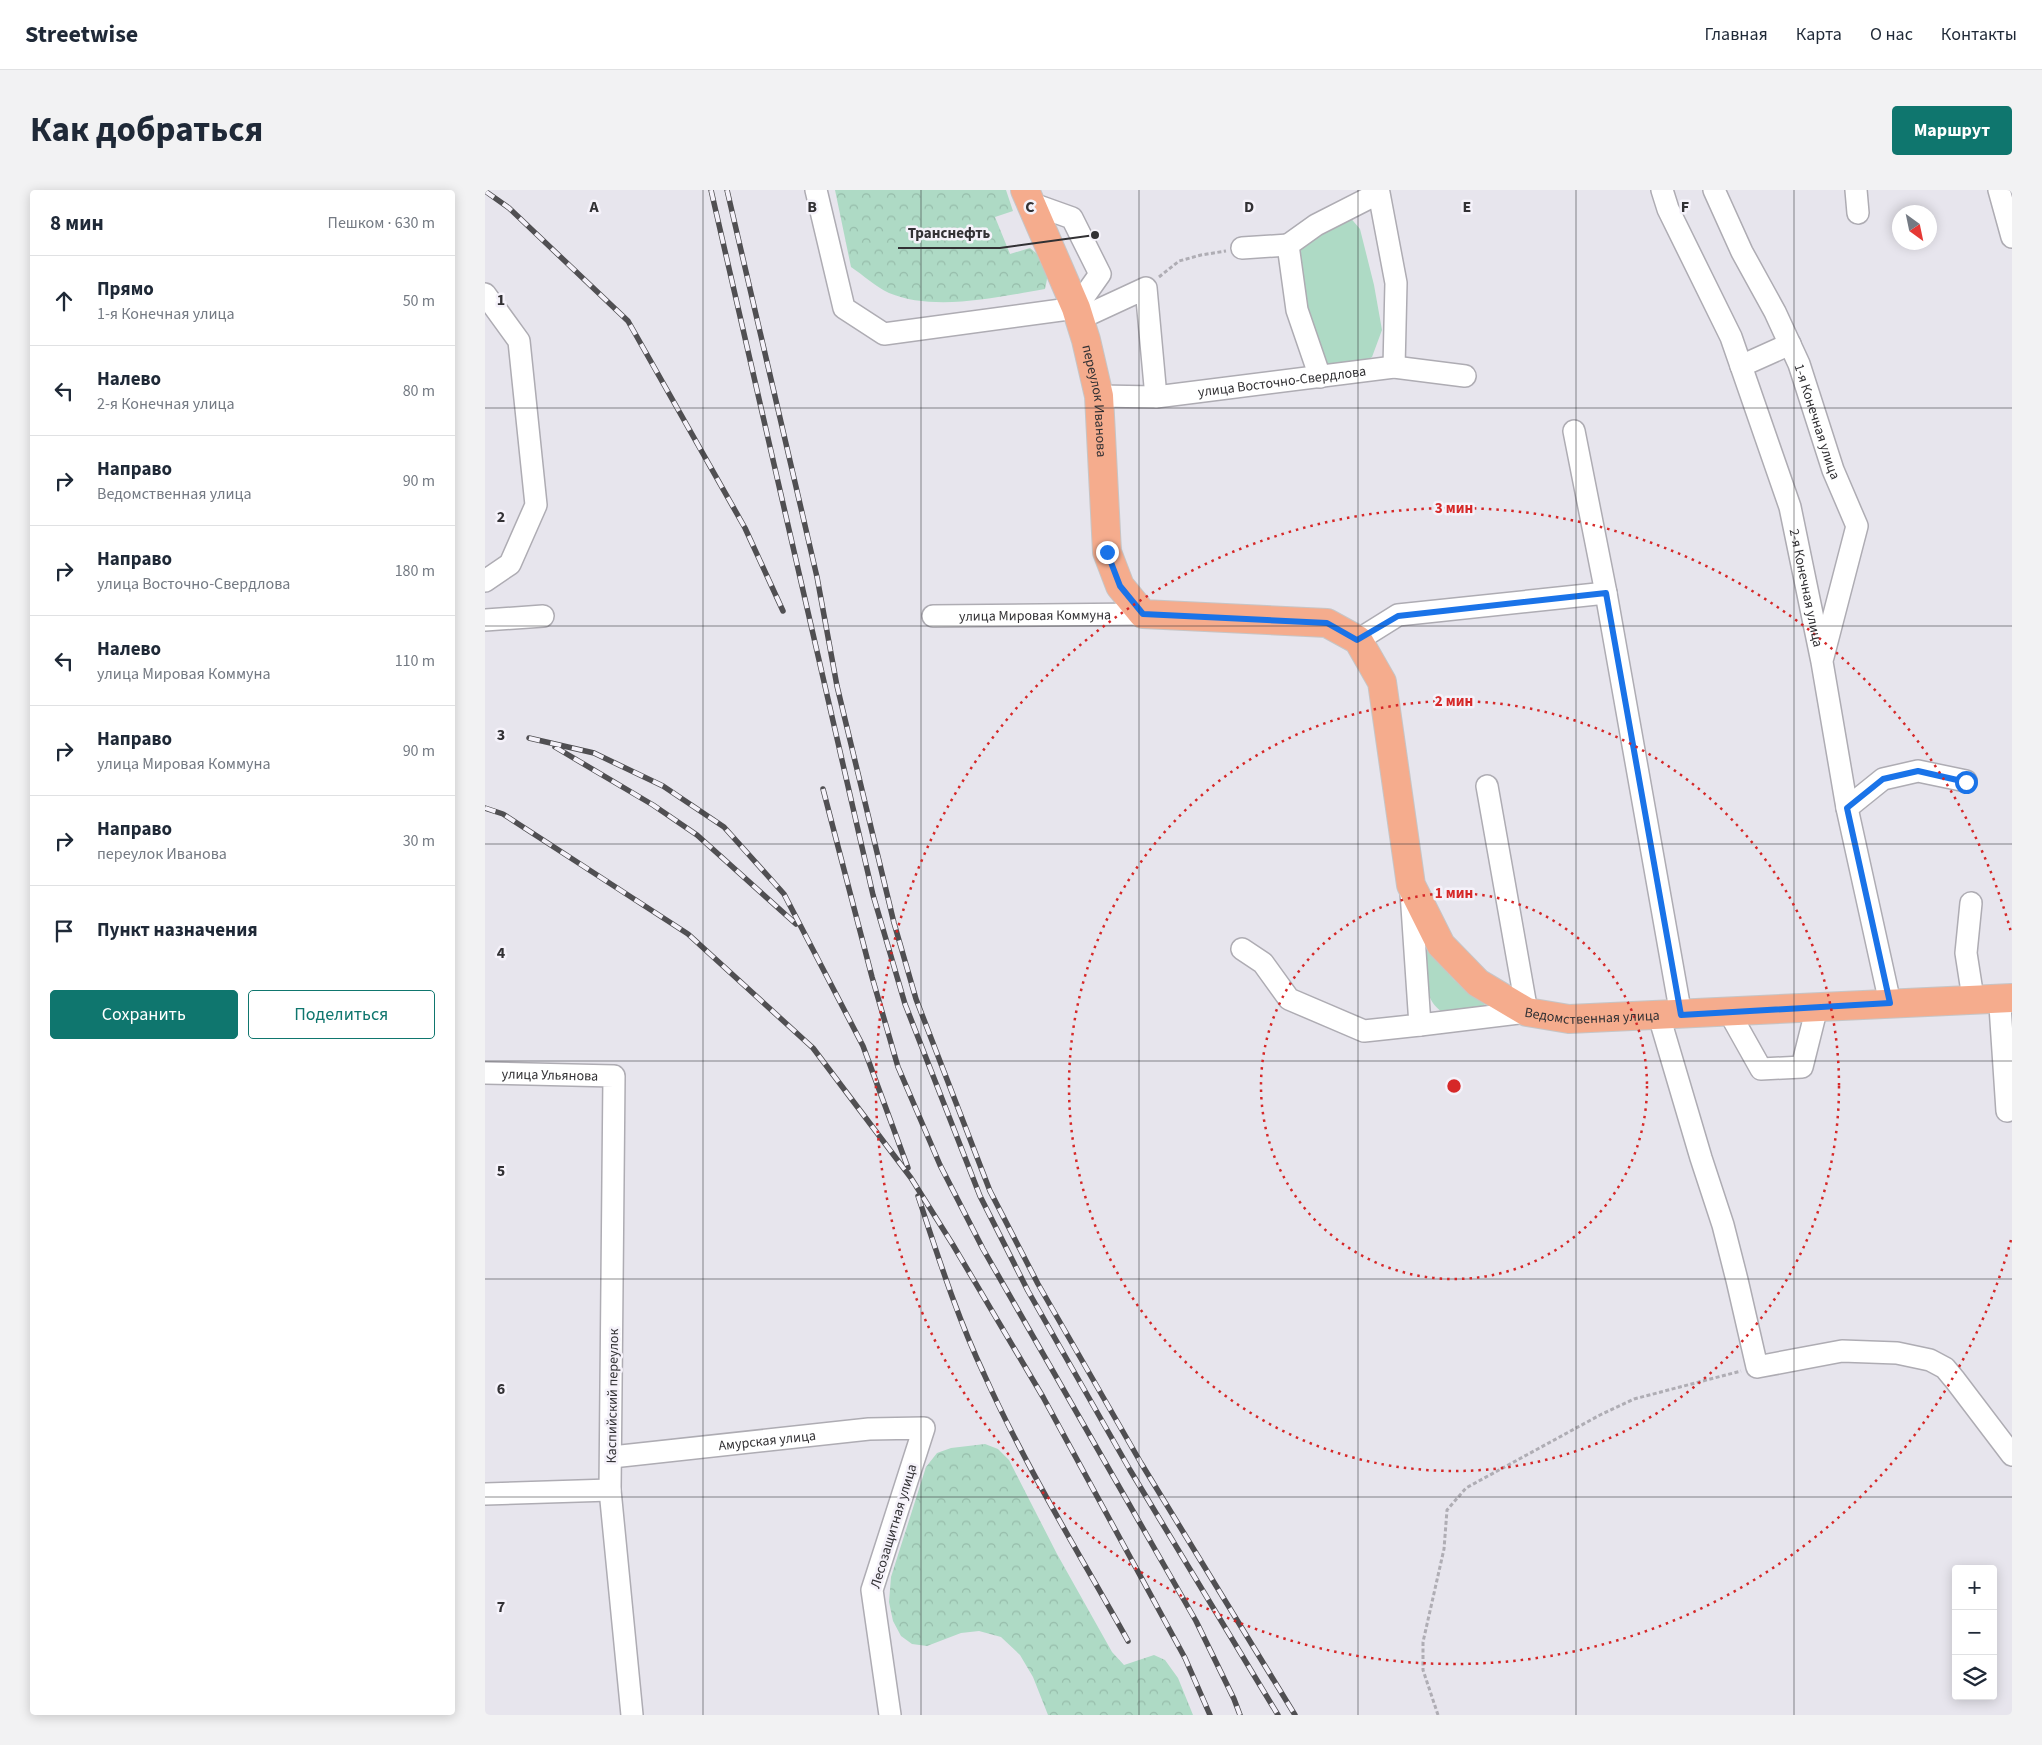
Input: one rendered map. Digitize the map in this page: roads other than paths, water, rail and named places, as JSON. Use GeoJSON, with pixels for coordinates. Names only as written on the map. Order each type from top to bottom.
{"type":"FeatureCollection","features":[{"type":"Feature","properties":{"kind":"main road","name":"переулок Иванова"},"geometry":{"type":"LineString","coordinates":[[1027,196],[1078,313],[1099,396],[1107,552],[1120,586],[1143,614]]}},
{"type":"Feature","properties":{"kind":"main road","name":"улица Мировая Коммуна"},"geometry":{"type":"LineString","coordinates":[[1143,614],[1327,623],[1357,640]]}},
{"type":"Feature","properties":{"kind":"main road","name":"Ведомственная улица"},"geometry":{"type":"LineString","coordinates":[[1357,640],[1381,682],[1411,885],[1441,945],[1478,983],[1527,1012],[1569,1019],[1890,1003],[1998,1004]]}},
{"type":"Feature","properties":{"kind":"street"},"geometry":{"type":"LineString","coordinates":[[817,190],[844,308],[884,334],[1078,313],[1146,288],[1156,397]]}},
{"type":"Feature","properties":{"kind":"street","name":"2-я Конечная улица"},"geometry":{"type":"LineString","coordinates":[[1662,190],[1668,208],[1731,337],[1790,507],[1822,662],[1847,808],[1890,1003]]}},
{"type":"Feature","properties":{"kind":"street","name":"1-я Конечная улица"},"geometry":{"type":"LineString","coordinates":[[1713,190],[1742,252],[1775,312],[1799,364],[1833,470],[1857,526],[1822,662]]}},
{"type":"Feature","properties":{"kind":"street"},"geometry":{"type":"LineString","coordinates":[[1856,190],[1858,212]]}},
{"type":"Feature","properties":{"kind":"street"},"geometry":{"type":"LineString","coordinates":[[1999,190],[2012,236]]}},
{"type":"Feature","properties":{"kind":"street"},"geometry":{"type":"LineString","coordinates":[[1242,248],[1288,245],[1316,225],[1379,192],[1396,283],[1394,367]]}},
{"type":"Feature","properties":{"kind":"street"},"geometry":{"type":"LineString","coordinates":[[1288,245],[1297,310],[1320,377]]}},
{"type":"Feature","properties":{"kind":"street"},"geometry":{"type":"LineString","coordinates":[[485,294],[519,341],[536,505],[510,564],[485,582]]}},
{"type":"Feature","properties":{"kind":"street"},"geometry":{"type":"LineString","coordinates":[[1741,366],[1790,344]]}},
{"type":"Feature","properties":{"kind":"street","name":"улица Восточно-Свердлова"},"geometry":{"type":"LineString","coordinates":[[1099,396],[1156,397],[1394,367],[1465,376]]}},
{"type":"Feature","properties":{"kind":"street"},"geometry":{"type":"LineString","coordinates":[[1574,431],[1606,593],[1670,1015],[1757,1367],[1842,1351],[1897,1354],[1929,1360],[1945,1368],[2012,1455]]}},
{"type":"Feature","properties":{"kind":"street"},"geometry":{"type":"LineString","coordinates":[[1357,640],[1398,616],[1606,593]]}},
{"type":"Feature","properties":{"kind":"street","name":"улица Мировая Коммуна"},"geometry":{"type":"LineString","coordinates":[[933,616],[1143,614]]}},
{"type":"Feature","properties":{"kind":"street"},"geometry":{"type":"LineString","coordinates":[[485,620],[543,616]]}},
{"type":"Feature","properties":{"kind":"street"},"geometry":{"type":"LineString","coordinates":[[1847,808],[1883,779],[1918,771],[1966,782]]}},
{"type":"Feature","properties":{"kind":"street"},"geometry":{"type":"LineString","coordinates":[[1242,949],[1263,963],[1289,999],[1364,1031],[1527,1012],[1487,786]]}},
{"type":"Feature","properties":{"kind":"street"},"geometry":{"type":"LineString","coordinates":[[1411,885],[1420,1025]]}},
{"type":"Feature","properties":{"kind":"street"},"geometry":{"type":"LineString","coordinates":[[1971,903],[1966,953],[1998,1004],[2007,1111]]}},
{"type":"Feature","properties":{"kind":"street"},"geometry":{"type":"LineString","coordinates":[[1729,1012],[1761,1069],[1802,1067],[1817,1007]]}},
{"type":"Feature","properties":{"kind":"street","name":"улица Ульянова"},"geometry":{"type":"LineString","coordinates":[[485,1073],[614,1076]]}},
{"type":"Feature","properties":{"kind":"street","name":"Каспийский переулок"},"geometry":{"type":"LineString","coordinates":[[614,1076],[612,1457],[610,1490],[632,1715]]}},
{"type":"Feature","properties":{"kind":"street","name":"Амурская улица"},"geometry":{"type":"LineString","coordinates":[[612,1457],[869,1429],[924,1428]]}},
{"type":"Feature","properties":{"kind":"street","name":"Лесозащитная улица"},"geometry":{"type":"LineString","coordinates":[[890,1715],[872,1590],[924,1428]]}},
{"type":"Feature","properties":{"kind":"street"},"geometry":{"type":"LineString","coordinates":[[485,1494],[610,1490]]}},
{"type":"Feature","properties":{"kind":"railway"},"geometry":{"type":"LineString","coordinates":[[711,190],[873,895],[905,1004],[980,1196],[1028,1291],[1130,1470],[1278,1715]]}},
{"type":"Feature","properties":{"kind":"railway"},"geometry":{"type":"LineString","coordinates":[[727,190],[817,577],[837,686],[894,923],[916,999],[990,1191],[1038,1284],[1141,1463],[1295,1715]]}},
{"type":"Feature","properties":{"kind":"railway"},"geometry":{"type":"LineString","coordinates":[[485,191],[509,208],[628,321],[745,528],[783,611]]}},
{"type":"Feature","properties":{"kind":"railway"},"geometry":{"type":"LineString","coordinates":[[529,738],[594,753],[663,786],[724,827],[784,894],[863,1046],[908,1168]]}},
{"type":"Feature","properties":{"kind":"railway"},"geometry":{"type":"LineString","coordinates":[[555,747],[653,805],[697,835],[796,924]]}},
{"type":"Feature","properties":{"kind":"railway"},"geometry":{"type":"LineString","coordinates":[[823,789],[872,977],[898,1067],[940,1165],[983,1249],[1196,1621],[1240,1715]]}},
{"type":"Feature","properties":{"kind":"railway"},"geometry":{"type":"LineString","coordinates":[[485,808],[503,814],[688,934],[813,1048],[911,1178],[953,1245],[1043,1397],[1185,1658],[1210,1715]]}},
{"type":"Feature","properties":{"kind":"railway"},"geometry":{"type":"LineString","coordinates":[[918,1196],[974,1352],[1000,1408],[1053,1509],[1128,1641]]}},
{"type":"Feature","properties":{"kind":"place","name":"Транснефть"},"geometry":{"type":"Point","coordinates":[1095,235]}}]}
